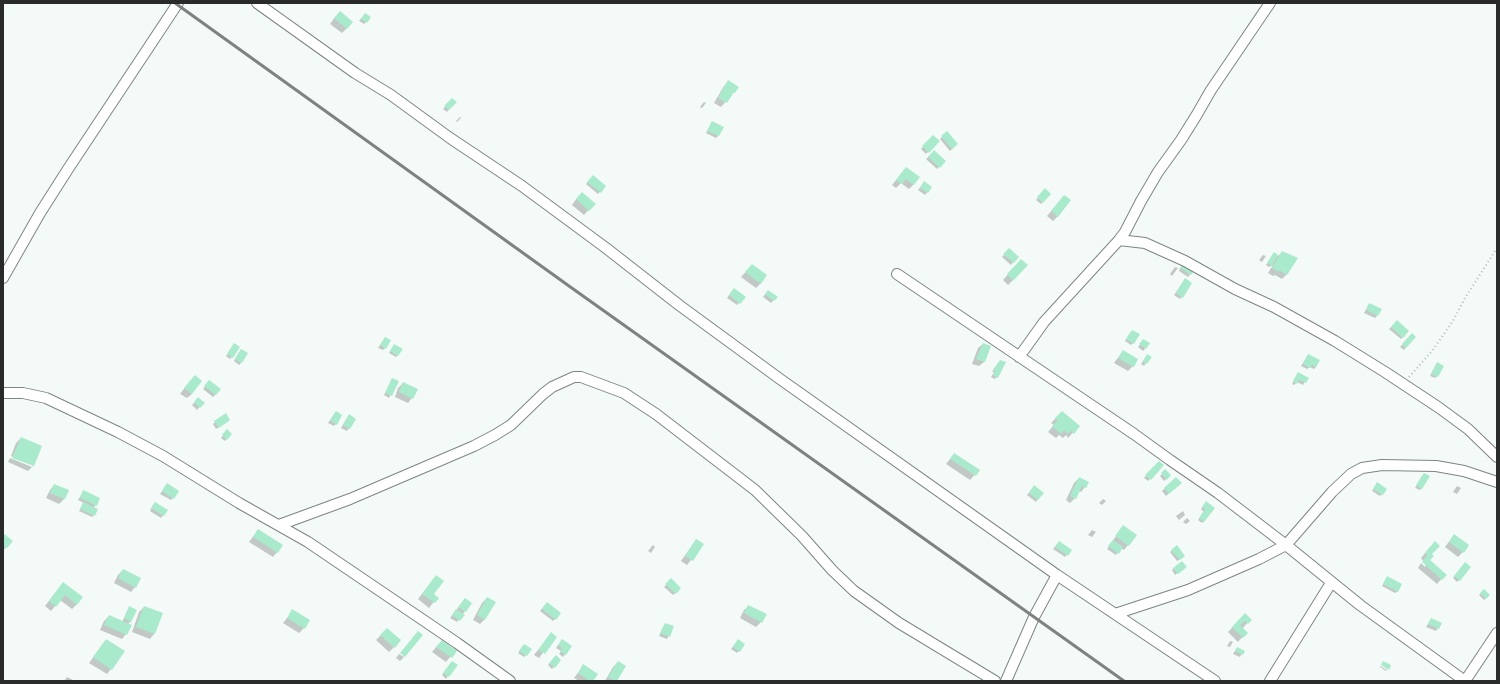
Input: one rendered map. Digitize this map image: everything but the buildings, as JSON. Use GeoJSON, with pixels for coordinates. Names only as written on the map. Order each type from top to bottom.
{"type":"FeatureCollection","features":[{"type":"Feature","properties":{"kind":"street"},"geometry":{"type":"LineString","coordinates":[[3,278],[40,213],[68,169],[178,3]]}},
{"type":"Feature","properties":{"kind":"street"},"geometry":{"type":"LineString","coordinates":[[257,3],[355,73],[391,95],[450,138],[522,186],[606,248],[691,314],[1057,575],[1216,681]]}},
{"type":"Feature","properties":{"kind":"street"},"geometry":{"type":"LineString","coordinates":[[1019,357],[1044,322],[1119,240],[1130,224],[1141,201],[1158,172],[1181,140],[1211,90],[1270,3]]}},
{"type":"Feature","properties":{"kind":"street"},"geometry":{"type":"LineString","coordinates":[[1119,240],[1145,243],[1185,261],[1235,289],[1274,307],[1341,345],[1438,407],[1468,429],[1497,457]]}},
{"type":"Feature","properties":{"kind":"street"},"geometry":{"type":"LineString","coordinates":[[897,274],[1134,434],[1218,493],[1286,545],[1331,583],[1465,681],[1497,633]]}},
{"type":"Feature","properties":{"kind":"street"},"geometry":{"type":"LineString","coordinates":[[279,525],[350,498],[474,446],[511,425],[552,387],[574,377],[581,377],[624,392],[656,414],[755,490],[802,536],[832,570],[854,591],[899,623],[995,681]]}},
{"type":"Feature","properties":{"kind":"street"},"geometry":{"type":"LineString","coordinates":[[3,393],[23,393],[46,398],[74,410],[163,456],[239,503],[308,542],[457,643],[510,681]]}},
{"type":"Feature","properties":{"kind":"street"},"geometry":{"type":"LineString","coordinates":[[1115,614],[1194,587],[1259,559],[1286,545],[1332,492],[1351,474],[1362,468],[1382,464],[1436,466],[1464,471],[1497,482]]}},
{"type":"Feature","properties":{"kind":"street"},"geometry":{"type":"LineString","coordinates":[[1006,681],[1034,617],[1057,575]]}},
{"type":"Feature","properties":{"kind":"street"},"geometry":{"type":"LineString","coordinates":[[1270,681],[1331,583]]}},
{"type":"Feature","properties":{"kind":"path"},"geometry":{"type":"LineString","coordinates":[[1403,384],[1432,351],[1453,320],[1465,298],[1497,248]]}},
{"type":"Feature","properties":{"kind":"railway"},"geometry":{"type":"LineString","coordinates":[[175,3],[569,286],[1124,681]]}}]}
